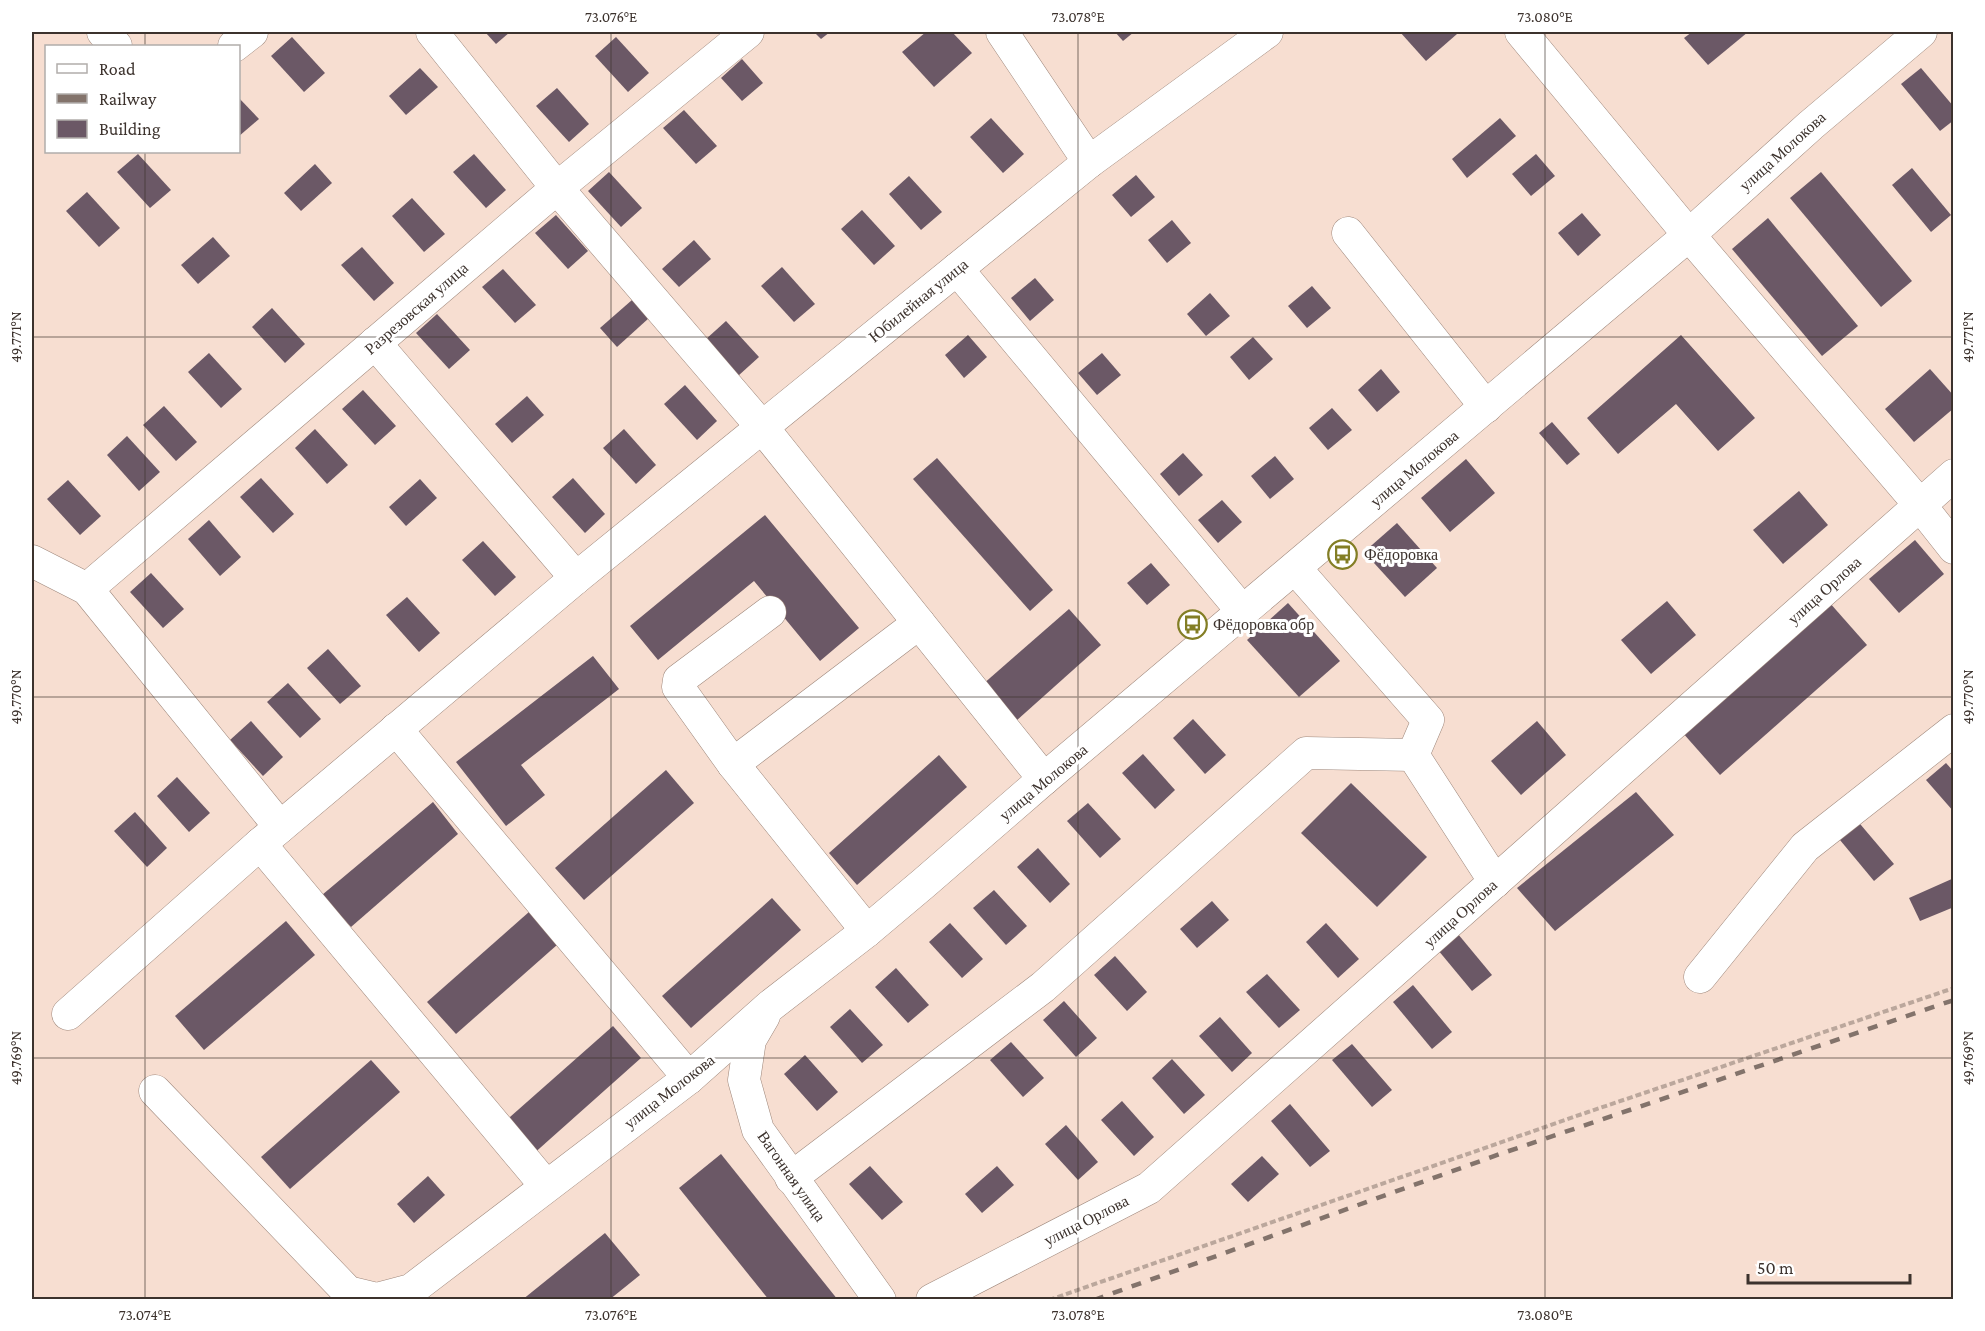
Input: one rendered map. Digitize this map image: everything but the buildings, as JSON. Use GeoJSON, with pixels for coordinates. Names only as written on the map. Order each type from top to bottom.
{"type":"FeatureCollection","features":[{"type":"Feature","properties":{"kind":"street"},"geometry":{"type":"LineString","coordinates":[[103,32],[115,45]]}},
{"type":"Feature","properties":{"kind":"street"},"geometry":{"type":"LineString","coordinates":[[235,45],[252,32]]}},
{"type":"Feature","properties":{"kind":"street"},"geometry":{"type":"LineString","coordinates":[[432,32],[557,188],[762,427],[1044,779]]}},
{"type":"Feature","properties":{"kind":"street","name":"Разрезовская улица"},"geometry":{"type":"LineString","coordinates":[[87,589],[557,188],[748,32]]}},
{"type":"Feature","properties":{"kind":"street"},"geometry":{"type":"LineString","coordinates":[[1002,32],[1089,162]]}},
{"type":"Feature","properties":{"kind":"street","name":"Юбилейная улица"},"geometry":{"type":"LineString","coordinates":[[68,1014],[270,835],[576,578],[1089,162],[1267,32]]}},
{"type":"Feature","properties":{"kind":"street"},"geometry":{"type":"LineString","coordinates":[[1521,32],[1689,235],[1920,505],[1953,548]]}},
{"type":"Feature","properties":{"kind":"street","name":"улица Молокова"},"geometry":{"type":"LineString","coordinates":[[155,1091],[348,1292],[378,1299],[411,1290],[689,1078],[770,1006],[867,931],[1689,235],[1811,125],[1921,32]]}},
{"type":"Feature","properties":{"kind":"street"},"geometry":{"type":"LineString","coordinates":[[1348,233],[1486,406]]}},
{"type":"Feature","properties":{"kind":"street"},"geometry":{"type":"LineString","coordinates":[[957,269],[1243,612]]}},
{"type":"Feature","properties":{"kind":"street"},"geometry":{"type":"LineString","coordinates":[[375,343],[576,578]]}},
{"type":"Feature","properties":{"kind":"street","name":"улица Орлова"},"geometry":{"type":"LineString","coordinates":[[932,1299],[1149,1188],[1953,475]]}},
{"type":"Feature","properties":{"kind":"street"},"geometry":{"type":"LineString","coordinates":[[32,561],[87,589],[270,835],[546,1186]]}},
{"type":"Feature","properties":{"kind":"street"},"geometry":{"type":"LineString","coordinates":[[1296,568],[1428,720],[1413,755]]}},
{"type":"Feature","properties":{"kind":"street"},"geometry":{"type":"LineString","coordinates":[[770,612],[678,680],[681,692],[733,764],[867,931]]}},
{"type":"Feature","properties":{"kind":"street"},"geometry":{"type":"LineString","coordinates":[[733,764],[919,623]]}},
{"type":"Feature","properties":{"kind":"street"},"geometry":{"type":"LineString","coordinates":[[396,729],[689,1078]]}},
{"type":"Feature","properties":{"kind":"street"},"geometry":{"type":"LineString","coordinates":[[1700,977],[1805,847],[1953,730]]}},
{"type":"Feature","properties":{"kind":"street"},"geometry":{"type":"LineString","coordinates":[[791,1178],[1043,987],[1306,753],[1413,755]]}},
{"type":"Feature","properties":{"kind":"street"},"geometry":{"type":"LineString","coordinates":[[1413,755],[1494,882]]}},
{"type":"Feature","properties":{"kind":"street","name":"Вагонная улица"},"geometry":{"type":"LineString","coordinates":[[770,1006],[750,1040],[744,1080],[758,1130],[880,1299]]}},
{"type":"Feature","properties":{"kind":"path"},"geometry":{"type":"LineString","coordinates":[[1048,1299],[1577,1115],[1953,988]]}},
{"type":"Feature","properties":{"kind":"railway"},"geometry":{"type":"LineString","coordinates":[[1094,1300],[1500,1154],[1954,1000]]}},
{"type":"Feature","properties":{"kind":"place","name":"Фёдоровка"},"geometry":{"type":"Point","coordinates":[1343,554]}},
{"type":"Feature","properties":{"kind":"place","name":"Фёдоровка обр"},"geometry":{"type":"Point","coordinates":[1192,624]}}]}
